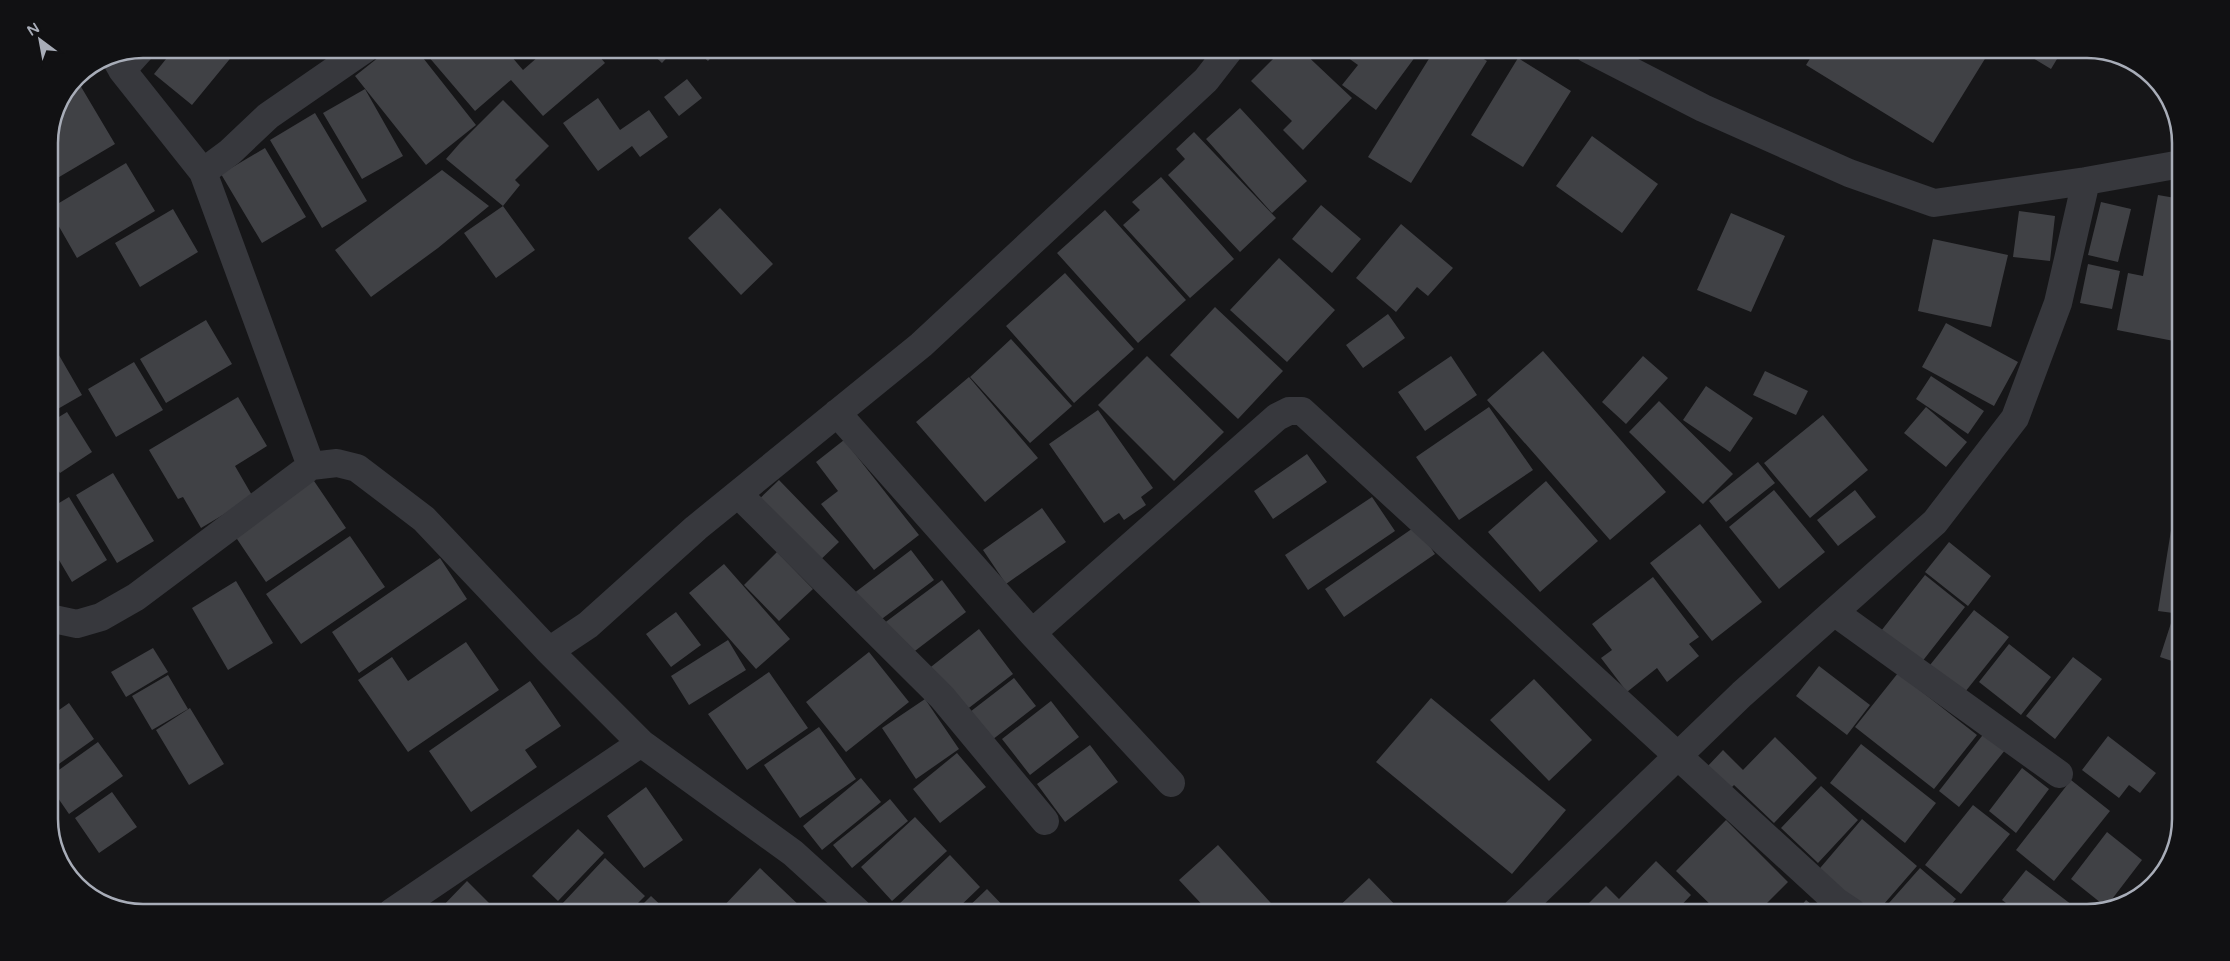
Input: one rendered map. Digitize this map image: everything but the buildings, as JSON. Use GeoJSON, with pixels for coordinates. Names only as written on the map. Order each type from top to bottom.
{"type":"FeatureCollection","features":[{"type":"Feature","properties":{"kind":"street"},"geometry":{"type":"LineString","coordinates":[[203,172],[230,152],[268,116],[352,58]]}},
{"type":"Feature","properties":{"kind":"street"},"geometry":{"type":"LineString","coordinates":[[550,651],[588,625],[696,528],[928,339],[1206,80],[1223,58]]}},
{"type":"Feature","properties":{"kind":"street"},"geometry":{"type":"LineString","coordinates":[[1606,58],[1703,108],[1849,173],[1934,203],[2086,182],[2172,166]]}},
{"type":"Feature","properties":{"kind":"street"},"geometry":{"type":"LineString","coordinates":[[118,62],[203,172],[311,466]]}},
{"type":"Feature","properties":{"kind":"street"},"geometry":{"type":"LineString","coordinates":[[1524,904],[1742,694],[1935,522],[2014,418],[2058,303],[2086,182]]}},
{"type":"Feature","properties":{"kind":"street"},"geometry":{"type":"LineString","coordinates":[[1032,633],[1277,418],[1289,411],[1302,411],[1621,702],[1677,757],[1840,904]]}},
{"type":"Feature","properties":{"kind":"street"},"geometry":{"type":"LineString","coordinates":[[837,413],[1032,633],[1171,783]]}},
{"type":"Feature","properties":{"kind":"street"},"geometry":{"type":"LineString","coordinates":[[58,620],[78,624],[101,617],[136,598],[311,466],[337,463],[357,468],[424,519],[641,743],[793,853],[849,904]]}},
{"type":"Feature","properties":{"kind":"street"},"geometry":{"type":"LineString","coordinates":[[738,494],[942,697],[1045,821]]}},
{"type":"Feature","properties":{"kind":"street"},"geometry":{"type":"LineString","coordinates":[[1834,612],[2059,774]]}},
{"type":"Feature","properties":{"kind":"street"},"geometry":{"type":"LineString","coordinates":[[404,904],[641,743]]}}]}
